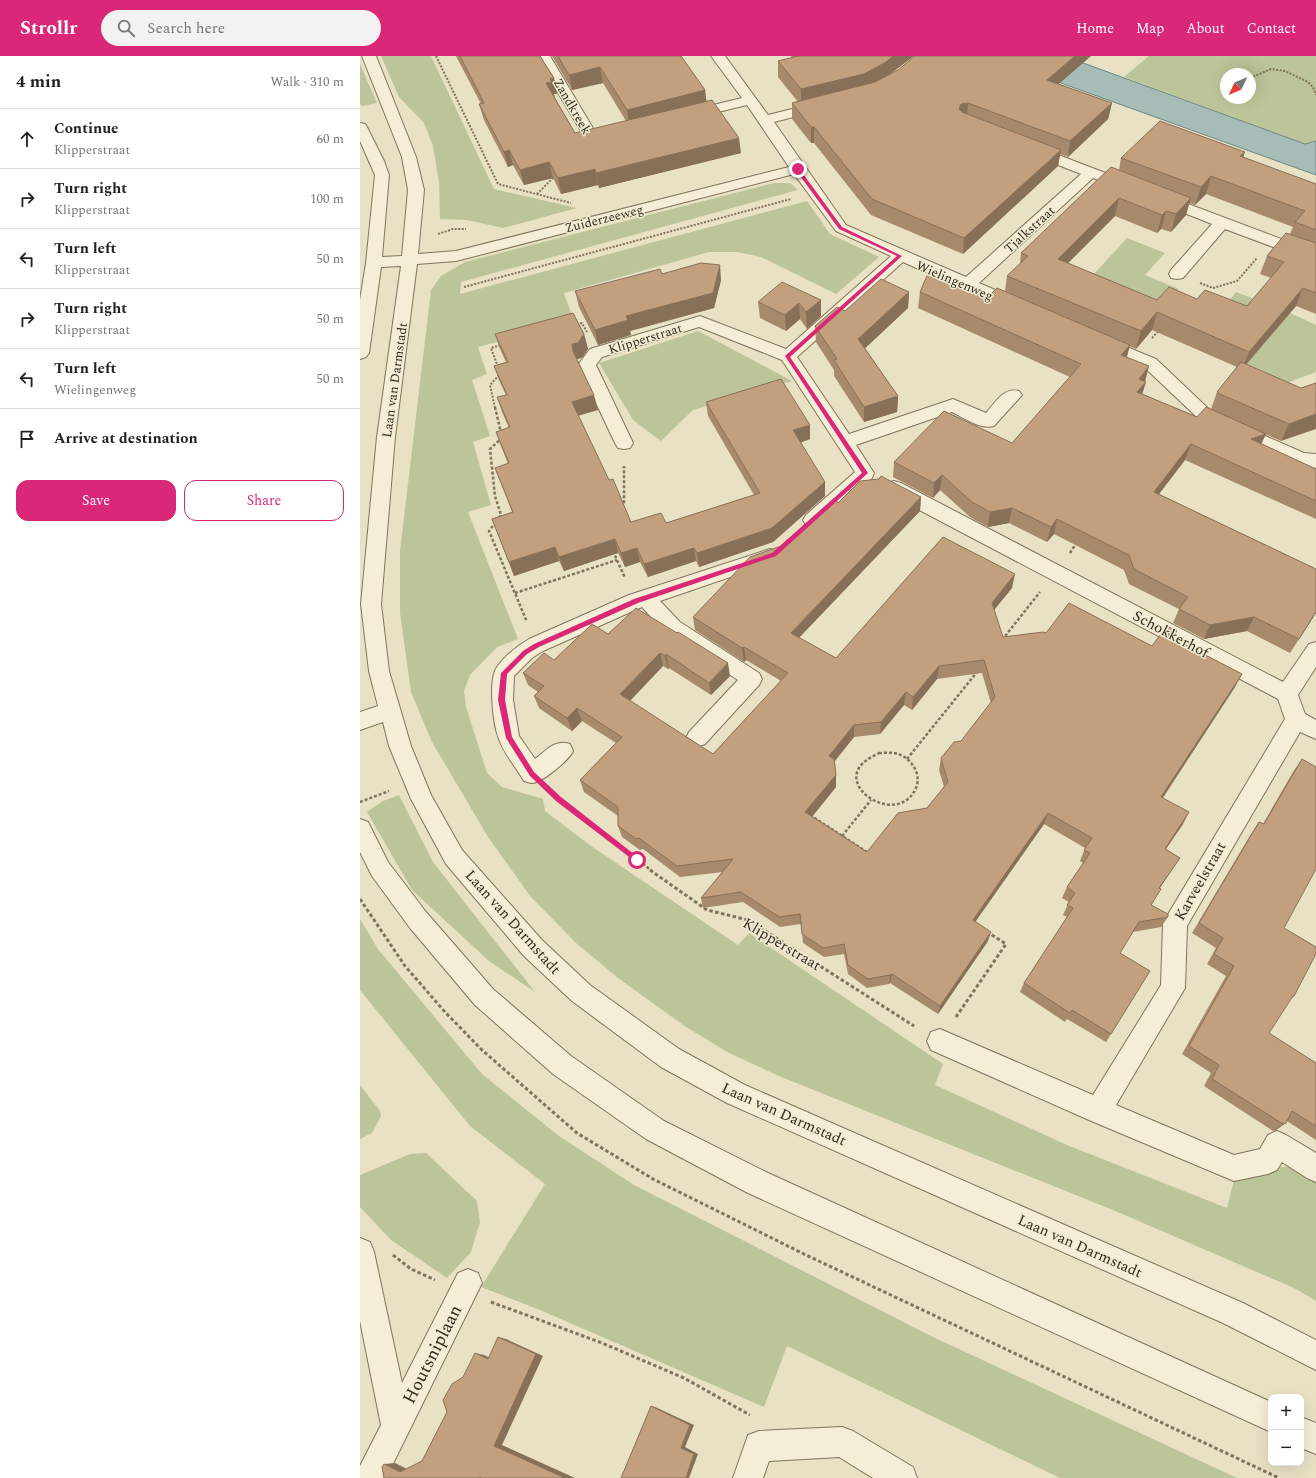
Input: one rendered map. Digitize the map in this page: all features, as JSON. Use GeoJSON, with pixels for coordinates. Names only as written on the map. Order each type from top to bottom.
{"type":"FeatureCollection","features":[{"type":"Feature","properties":{"kind":"street","name":"Laan van Darmstadt"},"geometry":{"type":"LineString","coordinates":[[369,56],[409,156],[416,190],[410,260],[386,436],[371,604],[379,671],[400,746],[422,799],[454,857],[533,948],[581,993],[670,1058],[736,1094],[1233,1313],[1316,1355]]}},
{"type":"Feature","properties":{"kind":"street","name":"Zandkreek"},"geometry":{"type":"LineString","coordinates":[[543,56],[593,140],[623,132]]}},
{"type":"Feature","properties":{"kind":"street","name":"Wielingenweg"},"geometry":{"type":"LineString","coordinates":[[718,56],[765,120],[840,228],[900,256],[1030,312]]}},
{"type":"Feature","properties":{"kind":"street"},"geometry":{"type":"LineString","coordinates":[[675,119],[750,100]]}},
{"type":"Feature","properties":{"kind":"street"},"geometry":{"type":"LineString","coordinates":[[765,120],[832,103]]}},
{"type":"Feature","properties":{"kind":"street"},"geometry":{"type":"LineString","coordinates":[[360,127],[377,161],[382,175],[374,263],[360,353]]}},
{"type":"Feature","properties":{"kind":"street"},"geometry":{"type":"LineString","coordinates":[[1017,144],[1316,258]]}},
{"type":"Feature","properties":{"kind":"street","name":"Zuiderzeeweg"},"geometry":{"type":"LineString","coordinates":[[374,263],[456,256],[798,169]]}},
{"type":"Feature","properties":{"kind":"street","name":"Tjalkstraat"},"geometry":{"type":"LineString","coordinates":[[967,285],[1091,172]]}},
{"type":"Feature","properties":{"kind":"street"},"geometry":{"type":"LineString","coordinates":[[1177,274],[1222,222]]}},
{"type":"Feature","properties":{"kind":"street"},"geometry":{"type":"LineString","coordinates":[[562,752],[532,774],[509,738],[502,700],[504,673],[525,652],[536,645],[641,599],[774,554],[865,473],[788,356],[900,256]]}},
{"type":"Feature","properties":{"kind":"street","name":"Klipperstraat"},"geometry":{"type":"LineString","coordinates":[[624,443],[587,365],[596,353],[700,321],[788,356]]}},
{"type":"Feature","properties":{"kind":"street"},"geometry":{"type":"LineString","coordinates":[[1087,336],[1150,363],[1207,417],[1301,459],[1316,462]]}},
{"type":"Feature","properties":{"kind":"street"},"geometry":{"type":"LineString","coordinates":[[844,442],[953,405],[988,422],[1013,395]]}},
{"type":"Feature","properties":{"kind":"street","name":"Schokkerhof"},"geometry":{"type":"LineString","coordinates":[[865,473],[1286,694]]}},
{"type":"Feature","properties":{"kind":"street"},"geometry":{"type":"LineString","coordinates":[[641,599],[673,628],[752,679],[697,738]]}},
{"type":"Feature","properties":{"kind":"street"},"geometry":{"type":"LineString","coordinates":[[1306,725],[1286,694],[1316,650]]}},
{"type":"Feature","properties":{"kind":"street"},"geometry":{"type":"LineString","coordinates":[[360,721],[390,711]]}},
{"type":"Feature","properties":{"kind":"street","name":"Karveelstraat"},"geometry":{"type":"LineString","coordinates":[[1098,1111],[1174,988],[1174,924],[1306,725]]}},
{"type":"Feature","properties":{"kind":"street"},"geometry":{"type":"LineString","coordinates":[[360,829],[380,870],[418,920],[484,997],[562,1066],[655,1130],[758,1183],[1268,1416]]}},
{"type":"Feature","properties":{"kind":"street"},"geometry":{"type":"LineString","coordinates":[[940,1041],[1098,1111],[1234,1168],[1268,1161],[1277,1144],[1316,1169]]}},
{"type":"Feature","properties":{"kind":"street","name":"Houtsniplaan"},"geometry":{"type":"LineString","coordinates":[[373,1251],[396,1426]]}},
{"type":"Feature","properties":{"kind":"street","name":"Houtsniplaan"},"geometry":{"type":"LineString","coordinates":[[370,1478],[465,1287]]}},
{"type":"Feature","properties":{"kind":"street"},"geometry":{"type":"LineString","coordinates":[[1304,1433],[1316,1439]]}},
{"type":"Feature","properties":{"kind":"street"},"geometry":{"type":"LineString","coordinates":[[748,1478],[759,1446],[842,1442],[902,1478]]}},
{"type":"Feature","properties":{"kind":"path"},"geometry":{"type":"LineString","coordinates":[[436,56],[498,184],[571,203]]}},
{"type":"Feature","properties":{"kind":"path"},"geometry":{"type":"LineString","coordinates":[[1256,75],[1270,69],[1285,71],[1308,82],[1313,87],[1316,95]]}},
{"type":"Feature","properties":{"kind":"path"},"geometry":{"type":"LineString","coordinates":[[537,194],[557,173]]}},
{"type":"Feature","properties":{"kind":"path"},"geometry":{"type":"LineString","coordinates":[[464,287],[815,193]]}},
{"type":"Feature","properties":{"kind":"path"},"geometry":{"type":"LineString","coordinates":[[1177,274],[1213,288],[1237,281],[1273,241]]}},
{"type":"Feature","properties":{"kind":"path"},"geometry":{"type":"LineString","coordinates":[[574,326],[582,323],[596,353]]}},
{"type":"Feature","properties":{"kind":"path"},"geometry":{"type":"LineString","coordinates":[[1136,357],[1161,329]]}},
{"type":"Feature","properties":{"kind":"path"},"geometry":{"type":"LineString","coordinates":[[506,344],[491,348],[500,373],[490,385],[502,437],[490,449],[495,496],[501,515],[489,531],[536,645]]}},
{"type":"Feature","properties":{"kind":"path"},"geometry":{"type":"LineString","coordinates":[[618,507],[624,505],[624,443]]}},
{"type":"Feature","properties":{"kind":"path"},"geometry":{"type":"LineString","coordinates":[[1001,641],[1055,573],[1078,541]]}},
{"type":"Feature","properties":{"kind":"path"},"geometry":{"type":"LineString","coordinates":[[612,546],[617,560],[641,599]]}},
{"type":"Feature","properties":{"kind":"path"},"geometry":{"type":"LineString","coordinates":[[515,593],[617,560]]}},
{"type":"Feature","properties":{"kind":"path"},"geometry":{"type":"LineString","coordinates":[[907,759],[981,666]]}},
{"type":"Feature","properties":{"kind":"path"},"geometry":{"type":"LineString","coordinates":[[879,753],[899,754],[914,766],[918,778],[914,791],[908,798],[900,803],[890,805],[880,804],[871,800],[863,794],[857,778],[858,769],[863,762],[871,756],[879,753]]}},
{"type":"Feature","properties":{"kind":"path","name":"Klipperstraat"},"geometry":{"type":"LineString","coordinates":[[532,774],[558,799],[631,856],[707,910],[748,920],[940,1041]]}},
{"type":"Feature","properties":{"kind":"path"},"geometry":{"type":"LineString","coordinates":[[842,836],[871,800]]}},
{"type":"Feature","properties":{"kind":"path"},"geometry":{"type":"LineString","coordinates":[[810,815],[875,857]]}},
{"type":"Feature","properties":{"kind":"path"},"geometry":{"type":"LineString","coordinates":[[940,1041],[1006,944],[987,931]]}},
{"type":"Feature","properties":{"kind":"path"},"geometry":{"type":"LineString","coordinates":[[373,1251],[411,1269],[465,1287],[684,1378],[756,1419],[769,1446]]}},
{"type":"Feature","properties":{"kind":"green space"},"geometry":{"type":"Polygon","coordinates":[[[381,56],[431,56],[494,189],[577,208],[503,228],[467,220],[440,219],[439,182],[433,146],[424,123],[399,97],[381,56]]]}},
{"type":"Feature","properties":{"kind":"green space"},"geometry":{"type":"Polygon","coordinates":[[[1149,56],[1316,56],[1316,141],[1305,144],[1124,77],[1149,56]]]}},
{"type":"Feature","properties":{"kind":"green space"},"geometry":{"type":"Polygon","coordinates":[[[360,64],[377,103],[362,106],[360,104],[360,64]]]}},
{"type":"Feature","properties":{"kind":"green space"},"geometry":{"type":"Polygon","coordinates":[[[774,183],[790,183],[798,190],[461,282],[460,294],[807,201],[830,234],[879,257],[836,294],[761,257],[737,252],[709,252],[564,293],[574,322],[478,347],[487,374],[472,380],[490,436],[473,442],[491,505],[468,512],[518,639],[497,647],[470,675],[464,691],[466,707],[487,773],[502,787],[543,799],[545,811],[591,846],[738,945],[749,933],[943,1064],[935,1085],[1067,1145],[1227,1208],[1234,1180],[1273,1168],[1292,1166],[1316,1181],[1316,1301],[1294,1288],[1113,1210],[779,1076],[729,1053],[686,1027],[618,978],[576,943],[531,897],[488,837],[432,742],[411,692],[400,613],[400,551],[431,290],[441,276],[465,262],[774,183]]]}},
{"type":"Feature","properties":{"kind":"green space"},"geometry":{"type":"Polygon","coordinates":[[[1127,238],[1165,253],[1145,275],[1179,289],[1166,304],[1094,274],[1127,238]]]}},
{"type":"Feature","properties":{"kind":"green space"},"geometry":{"type":"Polygon","coordinates":[[[1236,292],[1284,310],[1316,325],[1316,372],[1287,383],[1246,365],[1228,302],[1236,292]]]}},
{"type":"Feature","properties":{"kind":"green space"},"geometry":{"type":"Polygon","coordinates":[[[698,331],[792,381],[693,410],[661,441],[633,420],[599,363],[698,331]]]}},
{"type":"Feature","properties":{"kind":"green space"},"geometry":{"type":"Polygon","coordinates":[[[399,795],[433,862],[535,992],[489,961],[412,890],[367,812],[383,801],[399,795]]]}},
{"type":"Feature","properties":{"kind":"green space"},"geometry":{"type":"Polygon","coordinates":[[[360,919],[378,949],[482,1074],[559,1136],[634,1185],[933,1337],[1237,1478],[1060,1478],[787,1346],[764,1407],[540,1310],[481,1287],[545,1184],[470,1126],[360,990],[360,919]]]}},
{"type":"Feature","properties":{"kind":"green space"},"geometry":{"type":"Polygon","coordinates":[[[360,1085],[380,1111],[381,1116],[372,1133],[360,1139],[360,1085]]]}},
{"type":"Feature","properties":{"kind":"green space"},"geometry":{"type":"Polygon","coordinates":[[[426,1153],[477,1201],[480,1222],[471,1252],[447,1278],[391,1240],[360,1207],[360,1175],[410,1154],[426,1153]]]}},
{"type":"Feature","properties":{"kind":"water"},"geometry":{"type":"Polygon","coordinates":[[[986,56],[1064,56],[1305,144],[1316,141],[1316,175],[986,56]]]}},
{"type":"Feature","properties":{"kind":"building"},"geometry":{"type":"Polygon","coordinates":[[[460,56],[540,56],[554,78],[550,79],[552,82],[546,83],[575,133],[712,100],[739,138],[596,173],[595,169],[558,178],[549,162],[520,170],[509,150],[504,152],[479,104],[484,103],[460,56]]]}},
{"type":"Feature","properties":{"kind":"building"},"geometry":{"type":"Polygon","coordinates":[[[558,56],[681,56],[705,90],[627,110],[600,67],[569,75],[558,56]]]}},
{"type":"Feature","properties":{"kind":"building"},"geometry":{"type":"Polygon","coordinates":[[[798,56],[893,56],[886,62],[864,74],[801,89],[778,61],[798,56]]]}},
{"type":"Feature","properties":{"kind":"building"},"geometry":{"type":"Polygon","coordinates":[[[915,56],[1075,56],[1047,80],[1112,103],[1070,141],[968,103],[961,104],[959,109],[962,112],[1061,150],[964,238],[872,199],[814,127],[811,127],[792,103],[875,82],[898,70],[915,56]]]}},
{"type":"Feature","properties":{"kind":"building"},"geometry":{"type":"Polygon","coordinates":[[[1160,121],[1245,152],[1240,156],[1316,184],[1316,230],[1295,222],[1305,211],[1211,176],[1201,187],[1121,158],[1160,121]]]}},
{"type":"Feature","properties":{"kind":"building"},"geometry":{"type":"Polygon","coordinates":[[[1111,167],[1191,198],[1176,214],[1166,211],[1162,215],[1119,198],[1058,259],[1157,300],[1169,287],[1197,299],[1205,290],[1247,306],[1284,262],[1267,256],[1286,233],[1316,243],[1316,293],[1303,288],[1249,352],[1157,312],[1141,331],[1007,276],[1028,256],[1021,253],[1111,167]]]}},
{"type":"Feature","properties":{"kind":"building"},"geometry":{"type":"Polygon","coordinates":[[[701,263],[720,265],[713,293],[626,316],[628,320],[595,330],[575,291],[660,269],[662,274],[701,263]]]}},
{"type":"Feature","properties":{"kind":"building"},"geometry":{"type":"Polygon","coordinates":[[[929,271],[989,296],[997,288],[1130,345],[1121,355],[1149,366],[1139,379],[1146,382],[1137,392],[1197,417],[1206,407],[1266,434],[1251,439],[1316,469],[1316,501],[1191,444],[1154,492],[1316,569],[1316,612],[1299,639],[1254,617],[1210,625],[1179,609],[1188,597],[1134,569],[1129,555],[1057,519],[1051,527],[1012,508],[990,512],[972,502],[942,475],[934,483],[894,462],[944,411],[1012,443],[1081,364],[920,292],[929,271]]]}},
{"type":"Feature","properties":{"kind":"building"},"geometry":{"type":"Polygon","coordinates":[[[881,279],[909,292],[858,339],[898,396],[864,407],[834,360],[837,359],[815,326],[837,307],[845,311],[881,279]]]}},
{"type":"Feature","properties":{"kind":"building"},"geometry":{"type":"Polygon","coordinates":[[[782,282],[821,300],[806,312],[799,303],[785,315],[758,302],[782,282]]]}},
{"type":"Feature","properties":{"kind":"building"},"geometry":{"type":"Polygon","coordinates":[[[573,313],[584,334],[578,343],[572,344],[573,351],[594,395],[572,402],[609,480],[613,479],[631,522],[661,513],[666,523],[760,493],[706,402],[781,379],[810,425],[793,430],[825,482],[772,528],[697,553],[694,548],[644,564],[637,548],[621,553],[615,539],[559,557],[555,547],[509,562],[492,519],[513,512],[495,468],[509,463],[496,432],[510,427],[497,397],[507,395],[494,366],[508,362],[495,334],[573,313]]]}},
{"type":"Feature","properties":{"kind":"building"},"geometry":{"type":"Polygon","coordinates":[[[1241,362],[1301,388],[1316,383],[1316,414],[1289,424],[1217,392],[1241,362]]]}},
{"type":"Feature","properties":{"kind":"building"},"geometry":{"type":"Polygon","coordinates":[[[881,476],[921,497],[791,633],[836,658],[943,537],[1015,574],[992,603],[1003,637],[1043,632],[1046,633],[1069,603],[1152,646],[1167,626],[1177,631],[1163,633],[1242,674],[1161,797],[1189,812],[1165,849],[1180,858],[1159,888],[1161,889],[1151,905],[1168,914],[1168,917],[1139,922],[1120,953],[1150,971],[1111,1034],[1072,1010],[1070,1013],[1024,983],[1073,908],[1067,905],[1075,893],[1067,887],[1090,853],[1084,850],[1092,838],[1048,813],[973,920],[991,932],[940,1006],[892,974],[868,979],[848,965],[844,944],[823,948],[802,934],[800,914],[779,917],[741,892],[701,898],[733,859],[677,866],[639,838],[636,839],[618,826],[618,807],[580,780],[622,737],[577,708],[567,718],[534,696],[544,686],[523,673],[544,653],[554,660],[592,624],[608,634],[636,608],[728,663],[709,683],[666,654],[665,656],[660,653],[620,694],[713,754],[788,673],[744,647],[742,648],[693,617],[750,557],[781,546],[835,498],[838,503],[860,481],[879,479],[881,476]],[[984,660],[939,666],[913,697],[906,692],[881,722],[854,725],[829,756],[834,759],[836,775],[805,812],[867,852],[898,813],[927,808],[948,782],[941,758],[954,742],[961,741],[995,697],[984,660]]]}},
{"type":"Feature","properties":{"kind":"building"},"geometry":{"type":"Polygon","coordinates":[[[1302,759],[1316,767],[1316,869],[1284,928],[1316,947],[1316,954],[1294,996],[1269,1033],[1316,1063],[1316,1126],[1292,1111],[1286,1123],[1283,1124],[1212,1079],[1219,1065],[1189,1046],[1234,966],[1214,954],[1223,938],[1199,923],[1259,822],[1264,824],[1302,759]]]}},
{"type":"Feature","properties":{"kind":"building"},"geometry":{"type":"Polygon","coordinates":[[[498,1337],[536,1354],[494,1446],[565,1478],[384,1478],[382,1467],[384,1464],[400,1472],[422,1461],[447,1412],[443,1400],[452,1384],[463,1377],[475,1353],[488,1359],[498,1337]]]}},
{"type":"Feature","properties":{"kind":"building"},"geometry":{"type":"Polygon","coordinates":[[[651,1406],[690,1425],[681,1448],[694,1454],[686,1478],[621,1478],[651,1406]]]}},
{"type":"Feature","properties":{"kind":"route"},"geometry":{"type":"LineString","coordinates":[[637,860],[558,799],[532,774],[509,738],[502,700],[504,673],[525,652],[536,645],[636,601],[774,554],[865,473],[788,356],[900,256],[840,228],[798,169]]}}]}
